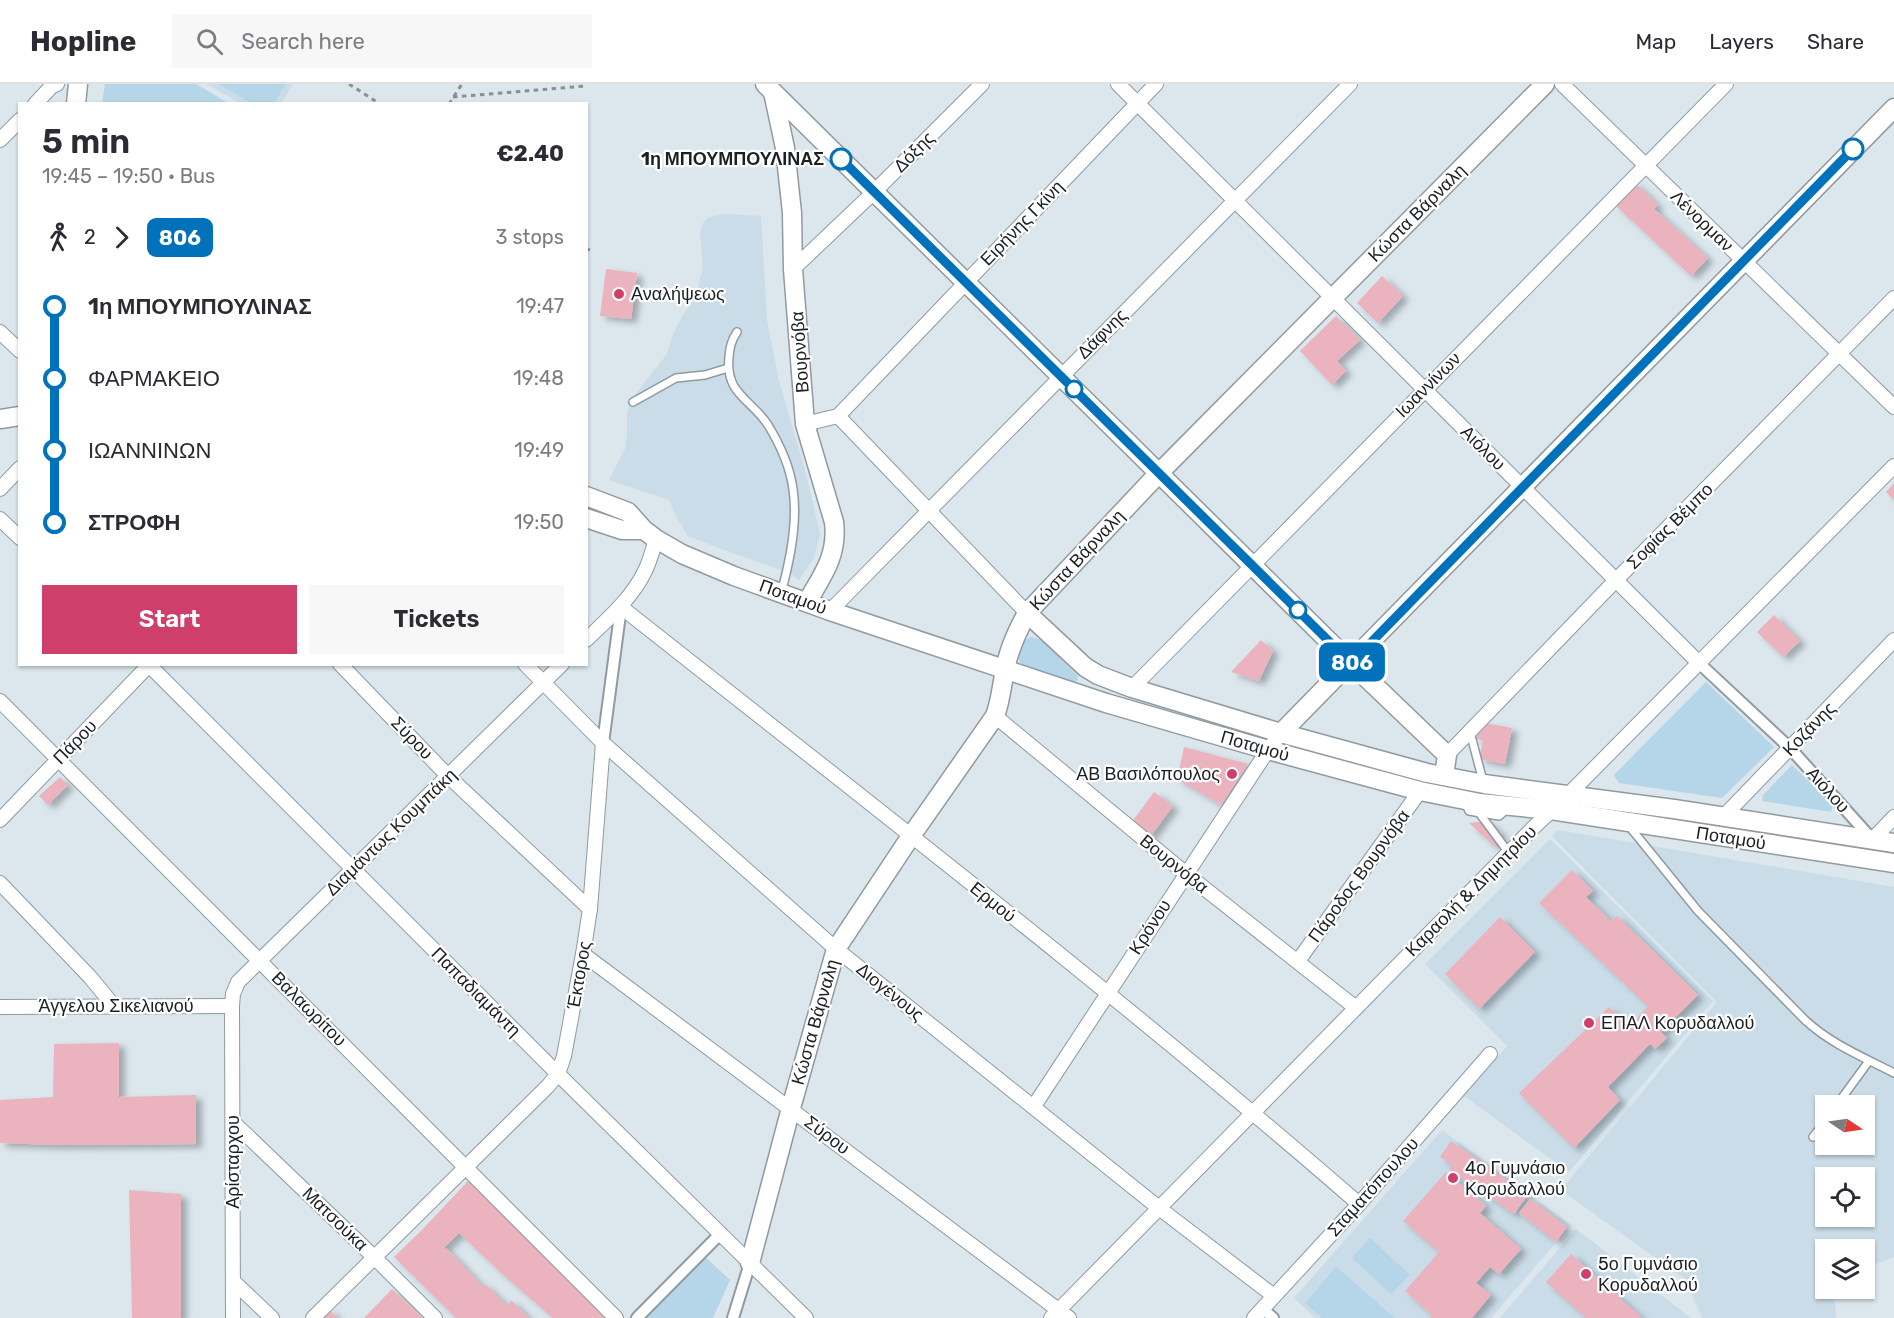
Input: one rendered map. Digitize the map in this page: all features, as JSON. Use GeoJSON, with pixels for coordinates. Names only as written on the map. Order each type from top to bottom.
{"type":"FeatureCollection","features":[{"type":"Feature","properties":{"kind":"street"},"geometry":{"type":"LineString","coordinates":[[37,102],[52,86],[57,84]]}},
{"type":"Feature","properties":{"kind":"street"},"geometry":{"type":"LineString","coordinates":[[70,84],[77,84],[76,102]]}},
{"type":"Feature","properties":{"kind":"street","name":"Δόξης"},"geometry":{"type":"LineString","coordinates":[[793,269],[982,84]]}},
{"type":"Feature","properties":{"kind":"street","name":"Αιόλου"},"geometry":{"type":"LineString","coordinates":[[1118,84],[1699,663],[1790,748],[1873,840]]}},
{"type":"Feature","properties":{"kind":"street","name":"Ειρήνης Γκίνη"},"geometry":{"type":"LineString","coordinates":[[838,416],[1156,84]]}},
{"type":"Feature","properties":{"kind":"street","name":"Δάφνης"},"geometry":{"type":"LineString","coordinates":[[830,611],[1350,84]]}},
{"type":"Feature","properties":{"kind":"street","name":"Κώστα Βάρναλη"},"geometry":{"type":"LineString","coordinates":[[733,1318],[836,949],[995,716],[1015,635],[1027,613],[1159,473],[1545,84]]}},
{"type":"Feature","properties":{"kind":"street","name":"Λένορμαν"},"geometry":{"type":"LineString","coordinates":[[1562,84],[1894,407]]}},
{"type":"Feature","properties":{"kind":"street","name":"Ιωαννίνων"},"geometry":{"type":"LineString","coordinates":[[1132,688],[1726,84]]}},
{"type":"Feature","properties":{"kind":"street"},"geometry":{"type":"LineString","coordinates":[[773,87],[874,192],[1447,755],[1444,776]]}},
{"type":"Feature","properties":{"kind":"street","name":"Βουρνόβα"},"geometry":{"type":"LineString","coordinates":[[773,87],[785,148],[792,213],[793,269],[806,424],[835,536],[829,565],[807,602]]}},
{"type":"Feature","properties":{"kind":"street"},"geometry":{"type":"LineString","coordinates":[[1281,733],[1894,108]]}},
{"type":"Feature","properties":{"kind":"street"},"geometry":{"type":"LineString","coordinates":[[0,140],[18,122]]}},
{"type":"Feature","properties":{"kind":"street","name":"Σοφίας Βέμπο"},"geometry":{"type":"LineString","coordinates":[[1447,755],[1894,298]]}},
{"type":"Feature","properties":{"kind":"street"},"geometry":{"type":"LineString","coordinates":[[0,332],[18,349]]}},
{"type":"Feature","properties":{"kind":"street"},"geometry":{"type":"LineString","coordinates":[[0,419],[18,416]]}},
{"type":"Feature","properties":{"kind":"street"},"geometry":{"type":"LineString","coordinates":[[806,424],[838,416],[1027,613]]}},
{"type":"Feature","properties":{"kind":"street","name":"Καραολή & Δημητρίου"},"geometry":{"type":"LineString","coordinates":[[1060,1315],[1159,1208],[1894,466]]}},
{"type":"Feature","properties":{"kind":"street"},"geometry":{"type":"LineString","coordinates":[[0,489],[18,470]]}},
{"type":"Feature","properties":{"kind":"street","name":"Ποταμού"},"geometry":{"type":"LineString","coordinates":[[588,497],[628,512],[650,534],[682,554],[708,566],[830,611],[1106,703],[1268,750],[1420,791],[1465,800],[1551,810],[1894,863]]}},
{"type":"Feature","properties":{"kind":"street"},"geometry":{"type":"LineString","coordinates":[[0,519],[18,536]]}},
{"type":"Feature","properties":{"kind":"street","name":"Ποταμού"},"geometry":{"type":"LineString","coordinates":[[588,519],[622,530],[650,534]]}},
{"type":"Feature","properties":{"kind":"street","name":"Έκτορος"},"geometry":{"type":"LineString","coordinates":[[313,1318],[558,1074],[564,1056],[584,954],[590,909],[603,743],[621,606],[645,572],[650,534]]}},
{"type":"Feature","properties":{"kind":"street"},"geometry":{"type":"LineString","coordinates":[[588,638],[621,606]]}},
{"type":"Feature","properties":{"kind":"street","name":"Ερμού"},"geometry":{"type":"LineString","coordinates":[[621,606],[1254,1112],[1359,1204]]}},
{"type":"Feature","properties":{"kind":"street","name":"Ποταμού"},"geometry":{"type":"LineString","coordinates":[[1027,613],[1085,667],[1098,675],[1132,688],[1281,733],[1444,776],[1484,784],[1569,794],[1894,843]]}},
{"type":"Feature","properties":{"kind":"street","name":"Κοζάνης"},"geometry":{"type":"LineString","coordinates":[[1723,817],[1894,640]]}},
{"type":"Feature","properties":{"kind":"street","name":"Πάρου"},"geometry":{"type":"LineString","coordinates":[[0,820],[148,666]]}},
{"type":"Feature","properties":{"kind":"street","name":"Παπαδιαμάντη"},"geometry":{"type":"LineString","coordinates":[[150,666],[806,1318]]}},
{"type":"Feature","properties":{"kind":"street","name":"Σύρου"},"geometry":{"type":"LineString","coordinates":[[342,666],[448,776],[590,909]]}},
{"type":"Feature","properties":{"kind":"street","name":"Διογένους"},"geometry":{"type":"LineString","coordinates":[[527,666],[603,743],[836,949],[1159,1208],[1274,1296]]}},
{"type":"Feature","properties":{"kind":"street","name":"Διαμάντως Κουμπάκη"},"geometry":{"type":"LineString","coordinates":[[232,1006],[233,994],[238,982],[560,666]]}},
{"type":"Feature","properties":{"kind":"street","name":"Βαλαωρίτου"},"geometry":{"type":"LineString","coordinates":[[0,701],[616,1318]]}},
{"type":"Feature","properties":{"kind":"street","name":"Βουρνόβα"},"geometry":{"type":"LineString","coordinates":[[995,716],[1185,873],[1356,1008]]}},
{"type":"Feature","properties":{"kind":"street","name":"Κρόνου"},"geometry":{"type":"LineString","coordinates":[[1034,1106],[1185,873],[1281,733]]}},
{"type":"Feature","properties":{"kind":"street","name":"Πάροδος Βουρνόβα"},"geometry":{"type":"LineString","coordinates":[[1298,961],[1420,791]]}},
{"type":"Feature","properties":{"kind":"street"},"geometry":{"type":"LineString","coordinates":[[1873,840],[1894,817]]}},
{"type":"Feature","properties":{"kind":"street"},"geometry":{"type":"LineString","coordinates":[[0,883],[90,977],[114,1006]]}},
{"type":"Feature","properties":{"kind":"street","name":"Σύρου"},"geometry":{"type":"LineString","coordinates":[[584,954],[791,1108],[1060,1315]]}},
{"type":"Feature","properties":{"kind":"street","name":"Άγγελου Σικελιανού"},"geometry":{"type":"LineString","coordinates":[[0,1007],[232,1006]]}},
{"type":"Feature","properties":{"kind":"street","name":"Αρίσταρχου"},"geometry":{"type":"LineString","coordinates":[[232,1006],[233,1318]]}},
{"type":"Feature","properties":{"kind":"street","name":"Σταματόπουλου"},"geometry":{"type":"LineString","coordinates":[[1263,1315],[1274,1296],[1359,1204],[1490,1054]]}},
{"type":"Feature","properties":{"kind":"street","name":"Ματσούκα"},"geometry":{"type":"LineString","coordinates":[[233,1122],[435,1318]]}},
{"type":"Feature","properties":{"kind":"street"},"geometry":{"type":"LineString","coordinates":[[637,1318],[721,1233]]}},
{"type":"Feature","properties":{"kind":"street"},"geometry":{"type":"LineString","coordinates":[[233,1281],[272,1318]]}},
{"type":"Feature","properties":{"kind":"lane"},"geometry":{"type":"LineString","coordinates":[[737,332],[730,342],[728,368],[730,382],[767,423],[778,444],[793,489],[792,535],[787,572],[781,593]]}},
{"type":"Feature","properties":{"kind":"lane"},"geometry":{"type":"LineString","coordinates":[[633,402],[676,378],[705,375],[728,368]]}},
{"type":"Feature","properties":{"kind":"lane"},"geometry":{"type":"LineString","coordinates":[[1470,732],[1484,784]]}},
{"type":"Feature","properties":{"kind":"lane"},"geometry":{"type":"LineString","coordinates":[[1465,800],[1469,812],[1480,814],[1499,816],[1510,806]]}},
{"type":"Feature","properties":{"kind":"lane"},"geometry":{"type":"LineString","coordinates":[[1480,814],[1509,853]]}},
{"type":"Feature","properties":{"kind":"lane"},"geometry":{"type":"LineString","coordinates":[[1626,822],[1698,911],[1805,1020],[1819,1033],[1838,1045],[1894,1073]]}},
{"type":"Feature","properties":{"kind":"lane"},"geometry":{"type":"LineString","coordinates":[[1844,1095],[1869,1061]]}},
{"type":"Feature","properties":{"kind":"path"},"geometry":{"type":"LineString","coordinates":[[349,84],[377,102]]}},
{"type":"Feature","properties":{"kind":"path"},"geometry":{"type":"LineString","coordinates":[[450,102],[462,84]]}},
{"type":"Feature","properties":{"kind":"path"},"geometry":{"type":"LineString","coordinates":[[453,97],[585,86]]}},
{"type":"Feature","properties":{"kind":"shaded area"},"geometry":{"type":"Polygon","coordinates":[[[105,84],[196,84],[226,102],[102,102],[105,84]]]}},
{"type":"Feature","properties":{"kind":"shaded area"},"geometry":{"type":"Polygon","coordinates":[[[207,84],[293,84],[282,102],[238,102],[207,84]]]}},
{"type":"Feature","properties":{"kind":"shaded area"},"geometry":{"type":"Polygon","coordinates":[[[219,84],[286,84],[275,102],[249,102],[219,84]]]}},
{"type":"Feature","properties":{"kind":"shaded area"},"geometry":{"type":"Polygon","coordinates":[[[725,214],[761,216],[767,320],[779,381],[805,470],[820,534],[814,558],[799,580],[787,572],[688,536],[669,500],[609,480],[625,449],[627,412],[634,396],[667,354],[673,334],[684,313],[695,299],[703,267],[700,234],[703,223],[709,217],[725,214]]]}},
{"type":"Feature","properties":{"kind":"shaded area"},"geometry":{"type":"Polygon","coordinates":[[[1031,637],[1042,640],[1077,675],[1078,680],[1072,683],[1022,666],[1017,657],[1021,642],[1031,637]]]}},
{"type":"Feature","properties":{"kind":"shaded area"},"geometry":{"type":"Polygon","coordinates":[[[1706,682],[1774,747],[1722,798],[1619,783],[1614,775],[1706,682]]]}},
{"type":"Feature","properties":{"kind":"shaded area"},"geometry":{"type":"Polygon","coordinates":[[[1792,765],[1833,805],[1831,812],[1762,801],[1763,795],[1792,765]]]}},
{"type":"Feature","properties":{"kind":"shaded area"},"geometry":{"type":"Polygon","coordinates":[[[1558,830],[1894,887],[1894,1257],[1875,1264],[1875,1239],[1815,1239],[1815,1299],[1835,1299],[1836,1318],[1702,1318],[1686,1280],[1561,1190],[1717,1002],[1552,836],[1558,830]]]}},
{"type":"Feature","properties":{"kind":"shaded area","name":"ΕΠΑΛ Κορυδαλλού"},"geometry":{"type":"Polygon","coordinates":[[[1550,839],[1713,1001],[1569,1172],[1464,1096],[1507,1046],[1425,964],[1550,839]]]}},
{"type":"Feature","properties":{"kind":"shaded area","name":"4ο Γυμνάσιο Κορυδαλλού"},"geometry":{"type":"Polygon","coordinates":[[[1442,1130],[1571,1225],[1491,1318],[1315,1318],[1294,1298],[1442,1130]]]}},
{"type":"Feature","properties":{"kind":"shaded area","name":"5ο Γυμνάσιο Κορυδαλλού"},"geometry":{"type":"Polygon","coordinates":[[[1576,1229],[1691,1318],[1500,1318],[1576,1229]]]}},
{"type":"Feature","properties":{"kind":"shaded area"},"geometry":{"type":"Polygon","coordinates":[[[1370,1238],[1410,1275],[1391,1294],[1352,1258],[1370,1238]]]}},
{"type":"Feature","properties":{"kind":"shaded area"},"geometry":{"type":"Polygon","coordinates":[[[703,1255],[730,1280],[713,1318],[639,1318],[703,1255]]]}},
{"type":"Feature","properties":{"kind":"shaded area"},"geometry":{"type":"Polygon","coordinates":[[[1336,1267],[1395,1318],[1322,1318],[1305,1303],[1336,1267]]]}},
{"type":"Feature","properties":{"kind":"building"},"geometry":{"type":"Polygon","coordinates":[[[1634,182],[1658,205],[1654,209],[1708,258],[1691,276],[1614,204],[1634,182]]]}},
{"type":"Feature","properties":{"kind":"building","name":"Αναλήψεως"},"geometry":{"type":"Polygon","coordinates":[[[606,269],[637,273],[631,319],[600,316],[606,269]]]}},
{"type":"Feature","properties":{"kind":"building"},"geometry":{"type":"Polygon","coordinates":[[[1382,276],[1403,296],[1378,323],[1357,303],[1382,276]]]}},
{"type":"Feature","properties":{"kind":"building"},"geometry":{"type":"Polygon","coordinates":[[[1336,316],[1360,340],[1337,361],[1346,371],[1332,385],[1300,351],[1336,316]]]}},
{"type":"Feature","properties":{"kind":"building"},"geometry":{"type":"Polygon","coordinates":[[[1894,483],[1894,500],[1886,492],[1894,483]]]}},
{"type":"Feature","properties":{"kind":"building"},"geometry":{"type":"Polygon","coordinates":[[[1774,615],[1800,641],[1783,657],[1757,632],[1774,615]]]}},
{"type":"Feature","properties":{"kind":"building"},"geometry":{"type":"Polygon","coordinates":[[[1261,640],[1273,651],[1259,681],[1231,672],[1261,640]]]}},
{"type":"Feature","properties":{"kind":"building"},"geometry":{"type":"Polygon","coordinates":[[[1479,722],[1512,728],[1505,764],[1479,759],[1483,740],[1476,739],[1479,722]]]}},
{"type":"Feature","properties":{"kind":"building"},"geometry":{"type":"Polygon","coordinates":[[[1184,747],[1248,764],[1221,805],[1177,779],[1184,747]]]}},
{"type":"Feature","properties":{"kind":"building"},"geometry":{"type":"Polygon","coordinates":[[[60,777],[68,785],[48,805],[39,796],[60,777]]]}},
{"type":"Feature","properties":{"kind":"building"},"geometry":{"type":"Polygon","coordinates":[[[1154,792],[1173,806],[1150,837],[1131,823],[1154,792]]]}},
{"type":"Feature","properties":{"kind":"building"},"geometry":{"type":"Polygon","coordinates":[[[1488,821],[1502,834],[1495,847],[1469,823],[1488,821]]]}},
{"type":"Feature","properties":{"kind":"building"},"geometry":{"type":"Polygon","coordinates":[[[1572,870],[1593,891],[1586,897],[1611,921],[1617,916],[1698,995],[1661,1032],[1667,1038],[1655,1049],[1650,1044],[1608,1087],[1620,1100],[1574,1148],[1519,1093],[1609,1007],[1630,1026],[1648,1006],[1539,903],[1572,870]]]}},
{"type":"Feature","properties":{"kind":"building"},"geometry":{"type":"Polygon","coordinates":[[[1500,917],[1535,952],[1479,1009],[1445,974],[1500,917]]]}},
{"type":"Feature","properties":{"kind":"building"},"geometry":{"type":"Polygon","coordinates":[[[119,1043],[119,1097],[196,1095],[196,1144],[0,1143],[0,1100],[53,1097],[54,1044],[119,1043]]]}},
{"type":"Feature","properties":{"kind":"building"},"geometry":{"type":"Polygon","coordinates":[[[1451,1141],[1528,1195],[1514,1214],[1449,1169],[1452,1165],[1440,1157],[1451,1141]]]}},
{"type":"Feature","properties":{"kind":"building"},"geometry":{"type":"Polygon","coordinates":[[[1446,1172],[1486,1206],[1480,1213],[1521,1249],[1499,1274],[1490,1267],[1476,1283],[1491,1295],[1472,1318],[1430,1318],[1432,1315],[1405,1291],[1439,1252],[1403,1221],[1446,1172]]]}},
{"type":"Feature","properties":{"kind":"building"},"geometry":{"type":"Polygon","coordinates":[[[470,1179],[610,1318],[553,1318],[459,1233],[442,1250],[446,1248],[483,1287],[485,1284],[507,1306],[511,1300],[529,1318],[456,1318],[394,1257],[470,1179]]]}},
{"type":"Feature","properties":{"kind":"building"},"geometry":{"type":"Polygon","coordinates":[[[129,1190],[181,1194],[181,1318],[132,1318],[129,1190]]]}},
{"type":"Feature","properties":{"kind":"building"},"geometry":{"type":"Polygon","coordinates":[[[1530,1199],[1567,1227],[1556,1242],[1519,1213],[1530,1199]]]}},
{"type":"Feature","properties":{"kind":"building"},"geometry":{"type":"Polygon","coordinates":[[[1571,1254],[1642,1318],[1586,1318],[1546,1282],[1571,1254]]]}},
{"type":"Feature","properties":{"kind":"building"},"geometry":{"type":"Polygon","coordinates":[[[392,1289],[414,1310],[423,1318],[364,1318],[392,1289]]]}},
{"type":"Feature","properties":{"kind":"building"},"geometry":{"type":"Polygon","coordinates":[[[329,1309],[337,1318],[320,1318],[329,1309]]]}},
{"type":"Feature","properties":{"kind":"bus line","name":"806"},"geometry":{"type":"LineString","coordinates":[[841,159],[1351,663],[1853,149]]}},
{"type":"Feature","properties":{"kind":"place","name":"1η ΜΠΟΥΜΠΟΥΛΙΝΑΣ"},"geometry":{"type":"Point","coordinates":[841,159]}},
{"type":"Feature","properties":{"kind":"place","name":"Αναλήψεως"},"geometry":{"type":"Point","coordinates":[619,294]}},
{"type":"Feature","properties":{"kind":"place","name":"ΑΒ Βασιλόπουλος"},"geometry":{"type":"Point","coordinates":[1232,774]}},
{"type":"Feature","properties":{"kind":"place","name":"ΕΠΑΛ Κορυδαλλού"},"geometry":{"type":"Point","coordinates":[1589,1023]}},
{"type":"Feature","properties":{"kind":"place","name":"4ο Γυμνάσιο Κορυδαλλού"},"geometry":{"type":"Point","coordinates":[1453,1178]}},
{"type":"Feature","properties":{"kind":"place","name":"5ο Γυμνάσιο Κορυδαλλού"},"geometry":{"type":"Point","coordinates":[1586,1274]}}]}
